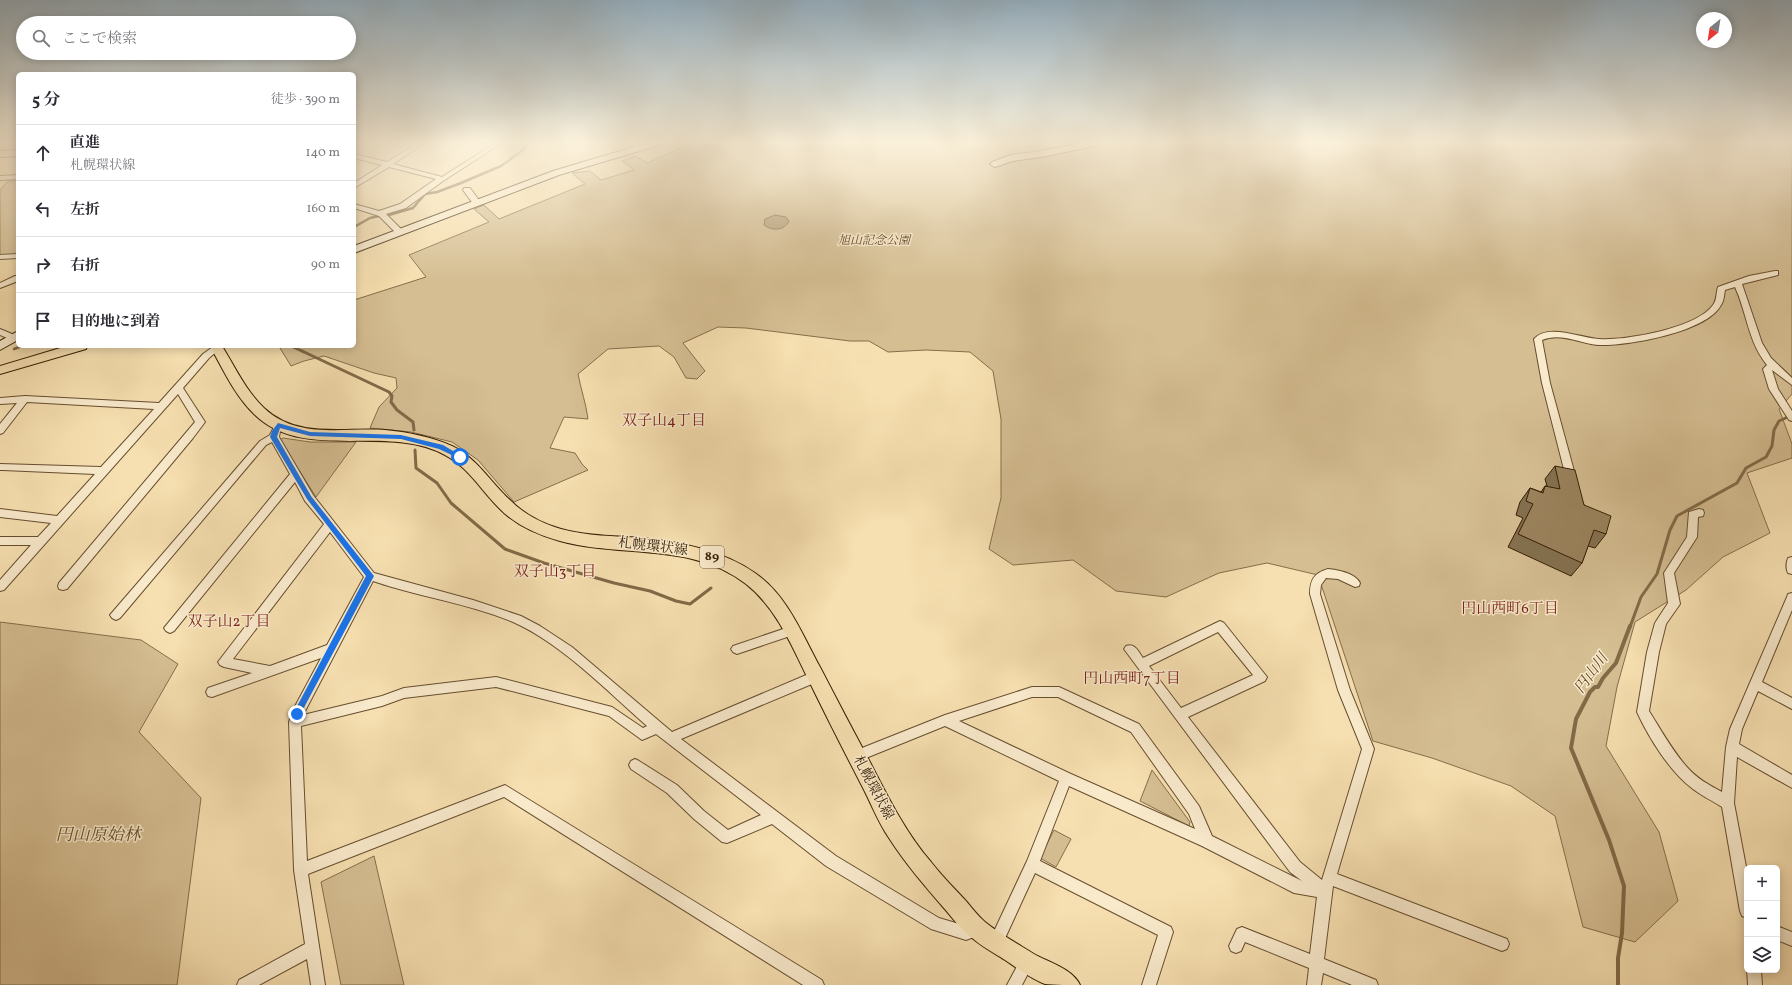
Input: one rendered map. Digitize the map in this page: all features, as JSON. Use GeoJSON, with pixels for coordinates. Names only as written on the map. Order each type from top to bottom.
{"type":"FeatureCollection","features":[{"type":"Feature","properties":{"kind":"main road"},"geometry":{"type":"LineString","coordinates":[[0,370],[74,348]]}},
{"type":"Feature","properties":{"kind":"main road","name":"札幌環状線"},"geometry":{"type":"LineString","coordinates":[[218,348],[254,406],[276,431],[310,434],[401,437],[441,447],[460,457],[473,468],[505,505],[520,517],[540,527],[562,536],[586,540],[663,545],[688,550],[734,567],[752,579],[768,594],[792,631],[894,829],[923,869],[977,929],[1027,962],[1069,985]]}},
{"type":"Feature","properties":{"kind":"street"},"geometry":{"type":"LineString","coordinates":[[380,214],[403,206],[430,187]]}},
{"type":"Feature","properties":{"kind":"street"},"geometry":{"type":"LineString","coordinates":[[356,249],[519,187]]}},
{"type":"Feature","properties":{"kind":"street"},"geometry":{"type":"LineString","coordinates":[[467,190],[477,203]]}},
{"type":"Feature","properties":{"kind":"street"},"geometry":{"type":"LineString","coordinates":[[356,207],[380,214],[400,232]]}},
{"type":"Feature","properties":{"kind":"street"},"geometry":{"type":"LineString","coordinates":[[0,257],[16,256]]}},
{"type":"Feature","properties":{"kind":"street"},"geometry":{"type":"LineString","coordinates":[[1574,490],[1546,383],[1538,339],[1545,334],[1599,342],[1625,342],[1672,331],[1707,316],[1717,306],[1721,289],[1752,278],[1775,273]]}},
{"type":"Feature","properties":{"kind":"street"},"geometry":{"type":"LineString","coordinates":[[0,286],[16,279]]}},
{"type":"Feature","properties":{"kind":"street"},"geometry":{"type":"LineString","coordinates":[[1737,283],[1742,292],[1749,320],[1762,352],[1772,366],[1792,382]]}},
{"type":"Feature","properties":{"kind":"street"},"geometry":{"type":"LineString","coordinates":[[0,332],[16,336]]}},
{"type":"Feature","properties":{"kind":"street"},"geometry":{"type":"LineString","coordinates":[[0,346],[16,336]]}},
{"type":"Feature","properties":{"kind":"street"},"geometry":{"type":"LineString","coordinates":[[0,587],[178,386],[206,356],[216,348]]}},
{"type":"Feature","properties":{"kind":"street"},"geometry":{"type":"LineString","coordinates":[[1772,366],[1767,369],[1768,382],[1789,414]]}},
{"type":"Feature","properties":{"kind":"street"},"geometry":{"type":"LineString","coordinates":[[63,586],[190,436],[200,422],[178,386]]}},
{"type":"Feature","properties":{"kind":"street"},"geometry":{"type":"LineString","coordinates":[[0,401],[25,399],[161,406]]}},
{"type":"Feature","properties":{"kind":"street"},"geometry":{"type":"LineString","coordinates":[[0,431],[25,399]]}},
{"type":"Feature","properties":{"kind":"street"},"geometry":{"type":"LineString","coordinates":[[116,615],[263,443],[276,431],[295,475],[309,498],[370,576],[391,583],[473,604],[517,619],[568,650],[670,738],[831,861],[936,924],[966,933],[977,929]]}},
{"type":"Feature","properties":{"kind":"street"},"geometry":{"type":"LineString","coordinates":[[3,467],[103,472]]}},
{"type":"Feature","properties":{"kind":"street"},"geometry":{"type":"LineString","coordinates":[[170,628],[295,475]]}},
{"type":"Feature","properties":{"kind":"street"},"geometry":{"type":"LineString","coordinates":[[0,513],[60,520]]}},
{"type":"Feature","properties":{"kind":"street"},"geometry":{"type":"LineString","coordinates":[[1699,513],[1693,515],[1692,537],[1669,573],[1674,604],[1661,623],[1653,652],[1643,712],[1663,745],[1682,771],[1698,786],[1728,803]]}},
{"type":"Feature","properties":{"kind":"street"},"geometry":{"type":"LineString","coordinates":[[269,672],[224,662],[330,525]]}},
{"type":"Feature","properties":{"kind":"street"},"geometry":{"type":"LineString","coordinates":[[0,541],[41,541]]}},
{"type":"Feature","properties":{"kind":"street"},"geometry":{"type":"LineString","coordinates":[[1792,561],[1792,570]]}},
{"type":"Feature","properties":{"kind":"street"},"geometry":{"type":"LineString","coordinates":[[1314,985],[1327,885],[1368,749],[1344,690],[1315,594],[1314,584],[1319,577],[1327,573],[1346,577],[1356,582]]}},
{"type":"Feature","properties":{"kind":"street"},"geometry":{"type":"LineString","coordinates":[[318,985],[301,870],[295,722],[297,714],[330,649],[370,576]]}},
{"type":"Feature","properties":{"kind":"street"},"geometry":{"type":"LineString","coordinates":[[1745,901],[1728,803],[1732,746],[1736,729],[1792,596]]}},
{"type":"Feature","properties":{"kind":"street"},"geometry":{"type":"LineString","coordinates":[[1141,664],[1220,626],[1261,677],[1179,715]]}},
{"type":"Feature","properties":{"kind":"street"},"geometry":{"type":"LineString","coordinates":[[737,649],[792,631]]}},
{"type":"Feature","properties":{"kind":"street"},"geometry":{"type":"LineString","coordinates":[[212,692],[330,649]]}},
{"type":"Feature","properties":{"kind":"street"},"geometry":{"type":"LineString","coordinates":[[1130,649],[1295,867],[1327,885],[1502,944]]}},
{"type":"Feature","properties":{"kind":"street"},"geometry":{"type":"LineString","coordinates":[[670,738],[815,678]]}},
{"type":"Feature","properties":{"kind":"street"},"geometry":{"type":"LineString","coordinates":[[295,722],[382,701],[404,693],[496,682],[612,712],[642,734],[658,728]]}},
{"type":"Feature","properties":{"kind":"street"},"geometry":{"type":"LineString","coordinates":[[1755,684],[1792,704]]}},
{"type":"Feature","properties":{"kind":"street"},"geometry":{"type":"LineString","coordinates":[[856,756],[945,720],[1032,692],[1059,692],[1135,728],[1194,810],[1207,841]]}},
{"type":"Feature","properties":{"kind":"street"},"geometry":{"type":"LineString","coordinates":[[945,720],[1066,778],[1207,841],[1299,888],[1327,885]]}},
{"type":"Feature","properties":{"kind":"street"},"geometry":{"type":"LineString","coordinates":[[1732,746],[1792,782]]}},
{"type":"Feature","properties":{"kind":"street"},"geometry":{"type":"LineString","coordinates":[[635,765],[672,789],[699,815],[727,837],[772,817]]}},
{"type":"Feature","properties":{"kind":"street"},"geometry":{"type":"LineString","coordinates":[[996,942],[1032,864],[1066,778]]}},
{"type":"Feature","properties":{"kind":"street"},"geometry":{"type":"LineString","coordinates":[[301,870],[505,791],[818,985]]}},
{"type":"Feature","properties":{"kind":"street"},"geometry":{"type":"LineString","coordinates":[[1032,864],[1166,932],[1149,985]]}},
{"type":"Feature","properties":{"kind":"street"},"geometry":{"type":"LineString","coordinates":[[1236,946],[1242,934],[1371,985]]}},
{"type":"Feature","properties":{"kind":"street"},"geometry":{"type":"LineString","coordinates":[[1780,934],[1792,939]]}},
{"type":"Feature","properties":{"kind":"street"},"geometry":{"type":"LineString","coordinates":[[244,985],[312,948]]}},
{"type":"Feature","properties":{"kind":"street"},"geometry":{"type":"LineString","coordinates":[[1014,985],[1027,962]]}},
{"type":"Feature","properties":{"kind":"street"},"geometry":{"type":"LineString","coordinates":[[1754,973],[1755,985]]}},
{"type":"Feature","properties":{"kind":"green space"},"geometry":{"type":"Polygon","coordinates":[[[3,187],[16,187],[16,256],[0,257],[0,190],[3,187]]]}},
{"type":"Feature","properties":{"kind":"green space","name":"旭山記念公園"},"geometry":{"type":"Polygon","coordinates":[[[578,187],[1792,187],[1792,394],[1779,409],[1792,444],[1792,458],[1747,473],[1770,533],[1723,557],[1686,590],[1635,622],[1617,687],[1606,746],[1659,832],[1678,901],[1635,942],[1583,927],[1555,816],[1511,786],[1432,758],[1373,741],[1318,575],[1267,563],[1219,573],[1166,597],[1116,591],[1073,560],[1013,565],[989,549],[1001,498],[1001,419],[993,371],[970,352],[926,350],[888,352],[869,341],[850,341],[746,328],[718,327],[683,343],[705,371],[697,379],[686,378],[674,357],[659,346],[608,349],[578,374],[588,419],[564,417],[550,448],[575,453],[588,470],[514,502],[478,460],[452,442],[411,432],[370,428],[379,407],[397,388],[396,378],[374,373],[324,356],[291,366],[280,348],[356,348],[356,299],[426,277],[409,255],[489,222],[474,209],[484,205],[499,219],[578,187]]]}},
{"type":"Feature","properties":{"kind":"green space"},"geometry":{"type":"Polygon","coordinates":[[[283,438],[310,442],[356,442],[316,497],[280,440],[283,438]]]}},
{"type":"Feature","properties":{"kind":"green space","name":"円山原始林"},"geometry":{"type":"Polygon","coordinates":[[[0,622],[141,640],[178,664],[139,732],[201,798],[177,985],[0,985],[0,622]]]}},
{"type":"Feature","properties":{"kind":"green space"},"geometry":{"type":"Polygon","coordinates":[[[1152,770],[1190,822],[1189,826],[1140,801],[1152,770]]]}},
{"type":"Feature","properties":{"kind":"green space"},"geometry":{"type":"Polygon","coordinates":[[[1054,830],[1071,839],[1056,867],[1040,858],[1054,830]]]}},
{"type":"Feature","properties":{"kind":"green space"},"geometry":{"type":"Polygon","coordinates":[[[374,856],[404,985],[341,985],[321,882],[374,856]]]}},
{"type":"Feature","properties":{"kind":"shaded area"},"geometry":{"type":"Polygon","coordinates":[[[775,215],[786,217],[789,221],[784,227],[778,229],[770,228],[764,225],[765,219],[775,215]]]}},
{"type":"Feature","properties":{"kind":"building"},"geometry":{"type":"Polygon","coordinates":[[[1555,466],[1575,470],[1584,505],[1611,516],[1606,534],[1594,530],[1582,563],[1518,534],[1533,504],[1526,501],[1530,488],[1543,493],[1545,486],[1560,489],[1555,466]]]}},
{"type":"Feature","properties":{"kind":"waterway"},"geometry":{"type":"LineString","coordinates":[[389,215],[413,208],[425,194],[437,192],[450,187]]}},
{"type":"Feature","properties":{"kind":"waterway"},"geometry":{"type":"LineString","coordinates":[[356,226],[370,218],[379,216]]}},
{"type":"Feature","properties":{"kind":"waterway"},"geometry":{"type":"LineString","coordinates":[[295,348],[304,352]]}},
{"type":"Feature","properties":{"kind":"waterway"},"geometry":{"type":"LineString","coordinates":[[302,351],[389,392],[392,396],[391,402],[397,410],[413,422],[414,430]]}},
{"type":"Feature","properties":{"kind":"waterway","name":"円山川"},"geometry":{"type":"LineString","coordinates":[[1630,627],[1641,597],[1657,574],[1670,530],[1677,516],[1737,483],[1746,468],[1766,457],[1772,446],[1774,430],[1779,421],[1792,415]]}},
{"type":"Feature","properties":{"kind":"waterway"},"geometry":{"type":"LineString","coordinates":[[415,450],[416,468],[437,483],[451,503],[505,549],[544,563],[614,583],[650,591],[676,601],[690,604],[711,588]]}},
{"type":"Feature","properties":{"kind":"waterway","name":"円山川"},"geometry":{"type":"LineString","coordinates":[[1618,985],[1618,958],[1622,933],[1624,886],[1609,840],[1571,748],[1576,719],[1590,692],[1595,687],[1598,687],[1603,678],[1616,663],[1630,626]]}},
{"type":"Feature","properties":{"kind":"district","name":"双子山4丁目"},"geometry":{"type":"Point","coordinates":[664,421]}},
{"type":"Feature","properties":{"kind":"district","name":"双子山3丁目"},"geometry":{"type":"Point","coordinates":[555,572]}},
{"type":"Feature","properties":{"kind":"district","name":"円山西町6丁目"},"geometry":{"type":"Point","coordinates":[1510,609]}},
{"type":"Feature","properties":{"kind":"district","name":"双子山2丁目"},"geometry":{"type":"Point","coordinates":[229,622]}},
{"type":"Feature","properties":{"kind":"district","name":"円山西町7丁目"},"geometry":{"type":"Point","coordinates":[1132,679]}},
{"type":"Feature","properties":{"kind":"route"},"geometry":{"type":"LineString","coordinates":[[297,714],[330,649],[370,576],[309,498],[274,437],[278,425],[310,434],[382,435],[401,437],[441,447],[460,457]]}}]}
